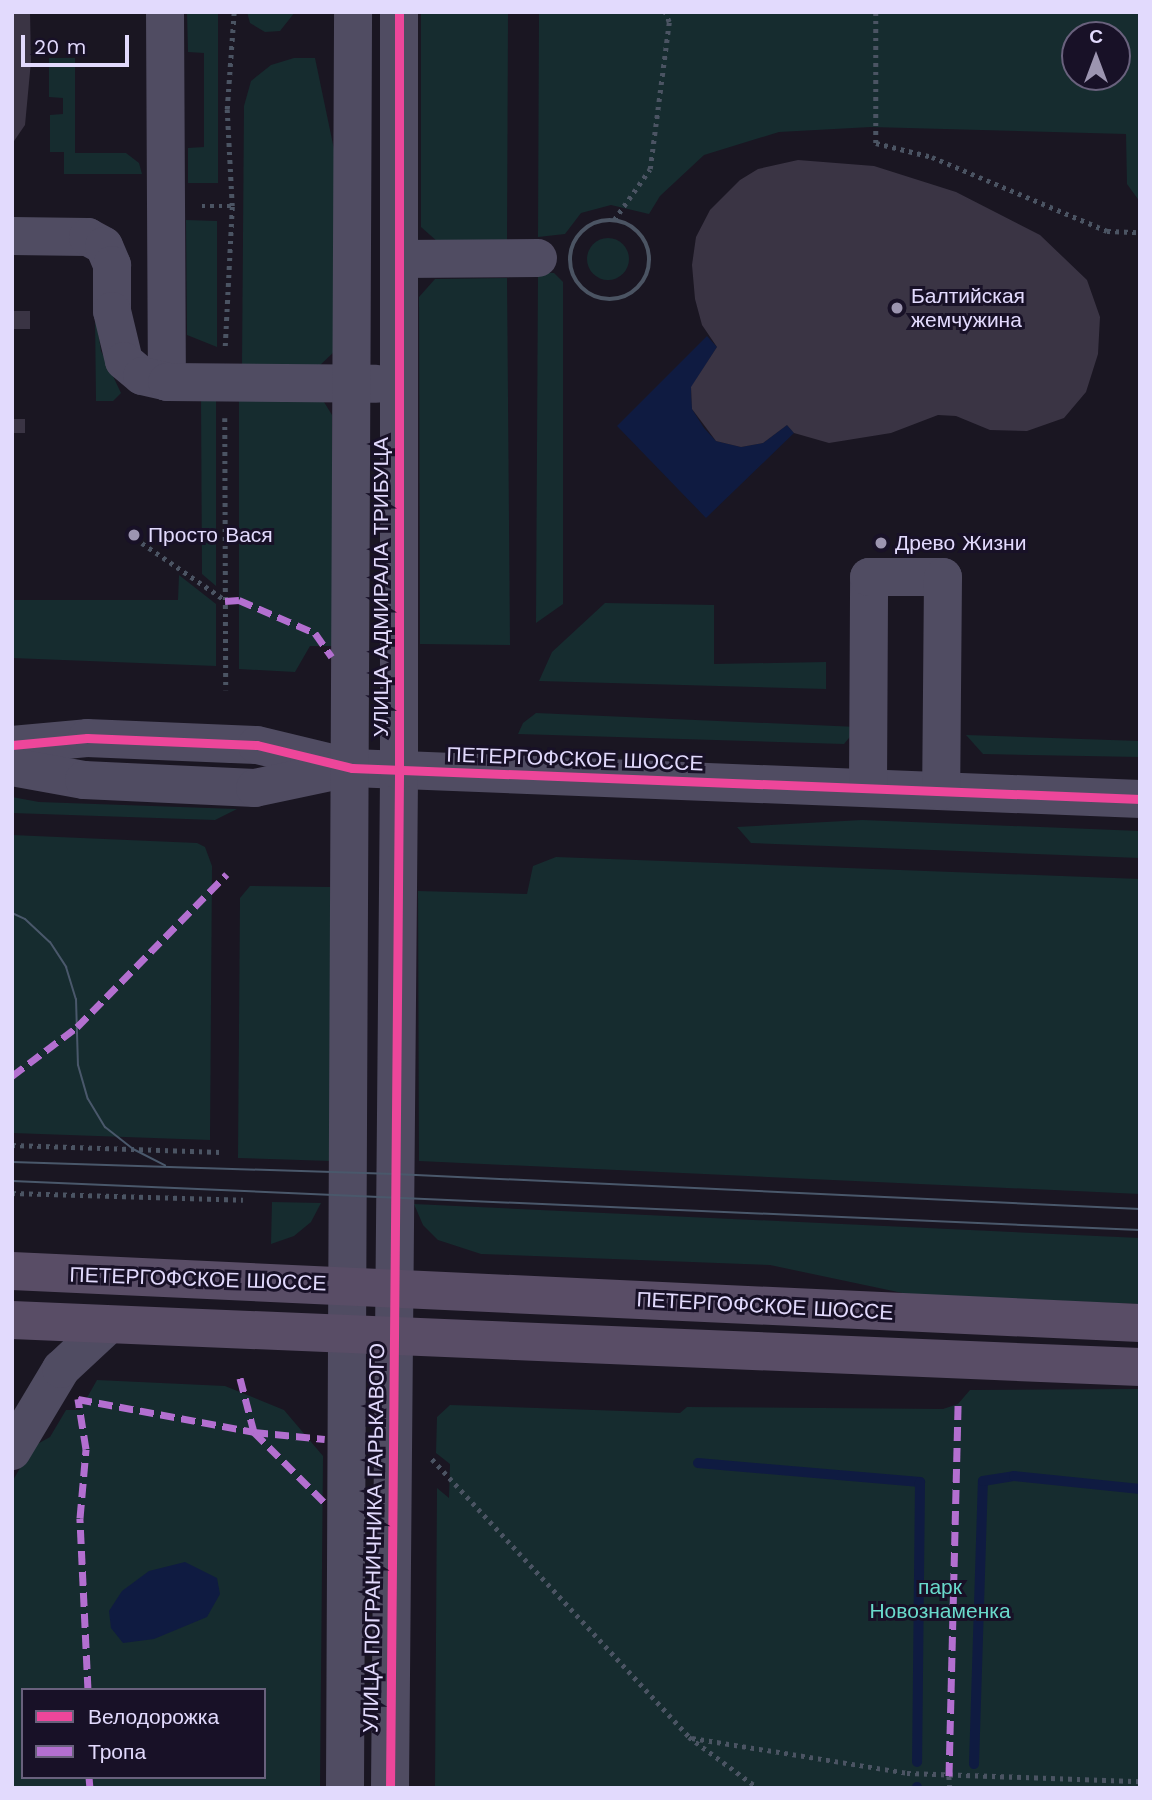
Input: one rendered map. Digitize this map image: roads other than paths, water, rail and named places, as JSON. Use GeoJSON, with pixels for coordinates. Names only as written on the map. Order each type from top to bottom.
{"type":"FeatureCollection","features":[{"type":"Feature","properties":{"kind":"main road","name":"ПЕТЕРГОФСКОЕ ШОССЕ"},"geometry":{"type":"LineString","coordinates":[[12,1271],[1140,1323]]}},
{"type":"Feature","properties":{"kind":"main road"},"geometry":{"type":"LineString","coordinates":[[12,1320],[1140,1367]]}},
{"type":"Feature","properties":{"kind":"street"},"geometry":{"type":"LineString","coordinates":[[165,12],[167,382]]}},
{"type":"Feature","properties":{"kind":"street","name":"УЛИЦА АДМИРАЛА ТРИБУЦА"},"geometry":{"type":"LineString","coordinates":[[348,1285],[353,12]]}},
{"type":"Feature","properties":{"kind":"street","name":"УЛИЦА АДМИРАЛА ТРИБУЦА"},"geometry":{"type":"LineString","coordinates":[[394,1288],[399,770],[399,12]]}},
{"type":"Feature","properties":{"kind":"street"},"geometry":{"type":"LineString","coordinates":[[12,236],[88,237],[104,246],[112,265],[112,311],[124,361],[142,376],[167,382],[399,384]]}},
{"type":"Feature","properties":{"kind":"street"},"geometry":{"type":"LineString","coordinates":[[399,259],[538,258]]}},
{"type":"Feature","properties":{"kind":"street"},"geometry":{"type":"LineString","coordinates":[[868,788],[869,577],[943,577],[941,791]]}},
{"type":"Feature","properties":{"kind":"street","name":"ПЕТЕРГОФСКОЕ ШОССЕ"},"geometry":{"type":"LineString","coordinates":[[12,745],[88,738],[257,745],[352,768],[1140,799]]}},
{"type":"Feature","properties":{"kind":"street","name":"ПЕТЕРГОФСКОЕ ШОССЕ"},"geometry":{"type":"LineString","coordinates":[[12,767],[84,780],[255,788],[352,768]]}},
{"type":"Feature","properties":{"kind":"street","name":"УЛИЦА ПОГРАНИЧНИКА ГАРЬКАВОГО"},"geometry":{"type":"LineString","coordinates":[[345,1788],[348,1285]]}},
{"type":"Feature","properties":{"kind":"street","name":"УЛИЦА ПОГРАНИЧНИКА ГАРЬКАВОГО"},"geometry":{"type":"LineString","coordinates":[[390,1788],[394,1288]]}},
{"type":"Feature","properties":{"kind":"street"},"geometry":{"type":"LineString","coordinates":[[12,1451],[61,1369],[81,1346],[108,1325]]}},
{"type":"Feature","properties":{"kind":"water"},"geometry":{"type":"Polygon","coordinates":[[[707,336],[717,347],[691,388],[692,409],[704,428],[716,441],[741,447],[763,443],[787,425],[794,433],[706,518],[617,426],[707,336]]]}},
{"type":"Feature","properties":{"kind":"water"},"geometry":{"type":"Polygon","coordinates":[[[185,1562],[217,1578],[220,1594],[207,1617],[154,1639],[123,1643],[111,1628],[109,1611],[122,1591],[149,1571],[185,1562]]]}},
{"type":"Feature","properties":{"kind":"waterway"},"geometry":{"type":"LineString","coordinates":[[698,1463],[920,1482],[917,1762]]}},
{"type":"Feature","properties":{"kind":"waterway"},"geometry":{"type":"LineString","coordinates":[[974,1764],[983,1481],[1014,1476],[1140,1489]]}},
{"type":"Feature","properties":{"kind":"tram line"},"geometry":{"type":"LineString","coordinates":[[12,913],[25,919],[50,942],[66,967],[76,999],[78,1065],[88,1099],[105,1127],[133,1149],[165,1165]]}},
{"type":"Feature","properties":{"kind":"tram line"},"geometry":{"type":"LineString","coordinates":[[12,1162],[395,1174],[1140,1209]]}},
{"type":"Feature","properties":{"kind":"tram line"},"geometry":{"type":"LineString","coordinates":[[12,1181],[1140,1230]]}},
{"type":"Feature","properties":{"kind":"place","name":"Балтийская жемчужина"},"geometry":{"type":"Point","coordinates":[897,308]}},
{"type":"Feature","properties":{"kind":"place","name":"Просто Вася"},"geometry":{"type":"Point","coordinates":[134,535]}},
{"type":"Feature","properties":{"kind":"place","name":"Древо Жизни"},"geometry":{"type":"Point","coordinates":[881,543]}},
{"type":"Feature","properties":{"kind":"park label","name":"парк Новознаменка"},"geometry":{"type":"Point","coordinates":[940,1599]}}]}
